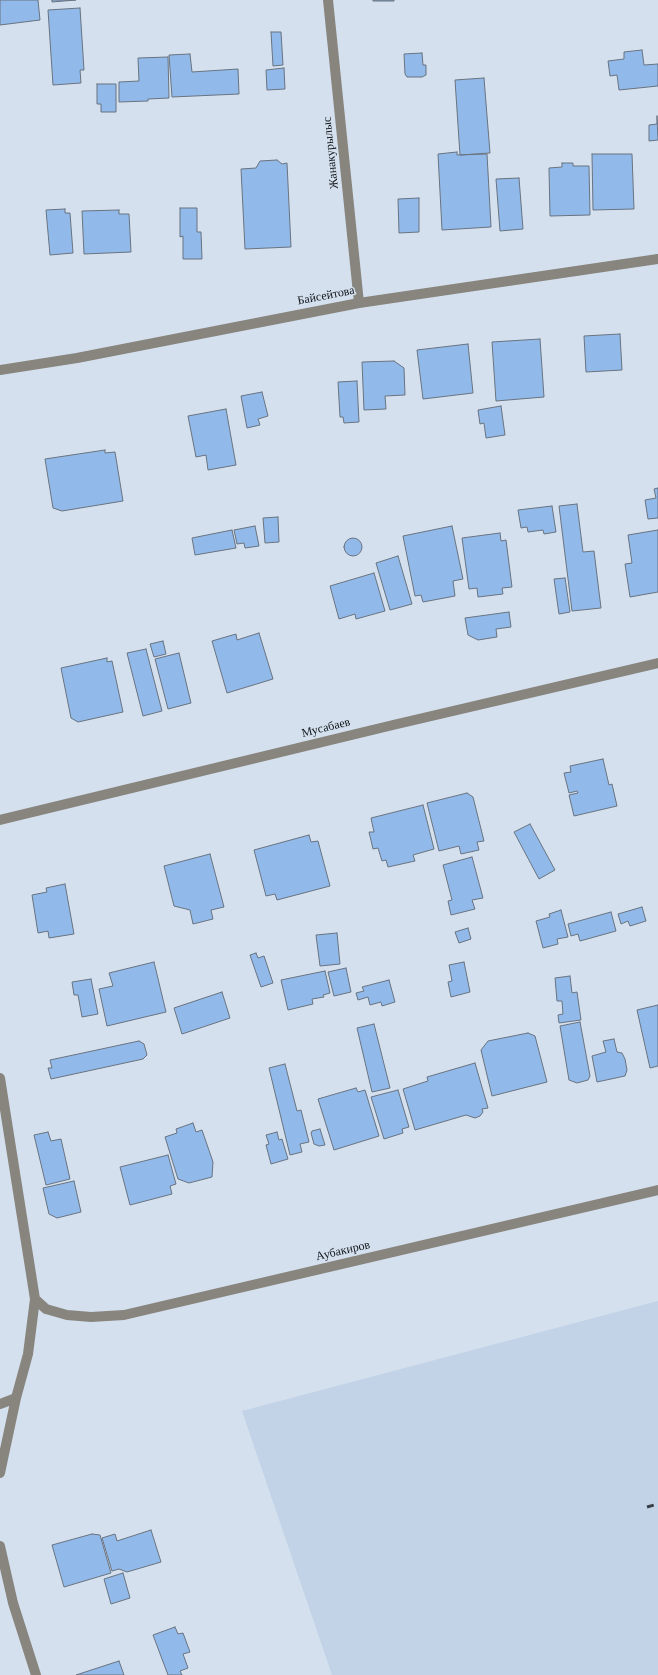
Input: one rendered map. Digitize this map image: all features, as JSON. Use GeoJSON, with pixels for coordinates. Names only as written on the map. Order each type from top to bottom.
{"type":"FeatureCollection","features":[{"type":"Feature","properties":{"kind":"street","name":"Жанакурылыс"},"geometry":{"type":"LineString","coordinates":[[328,0],[359,303]]}},
{"type":"Feature","properties":{"kind":"street","name":"Байсейтова"},"geometry":{"type":"LineString","coordinates":[[0,370],[77,358],[359,303],[658,259]]}},
{"type":"Feature","properties":{"kind":"street","name":"Мусабаев"},"geometry":{"type":"LineString","coordinates":[[0,820],[658,663]]}},
{"type":"Feature","properties":{"kind":"street"},"geometry":{"type":"LineString","coordinates":[[0,1078],[1,1097],[35,1300],[28,1354],[16,1398],[0,1473]]}},
{"type":"Feature","properties":{"kind":"street","name":"Аубакиров"},"geometry":{"type":"LineString","coordinates":[[35,1300],[46,1309],[67,1315],[91,1317],[124,1315],[658,1190]]}},
{"type":"Feature","properties":{"kind":"street"},"geometry":{"type":"LineString","coordinates":[[0,1404],[16,1398]]}},
{"type":"Feature","properties":{"kind":"street"},"geometry":{"type":"LineString","coordinates":[[0,1546],[14,1603],[36,1675]]}},
{"type":"Feature","properties":{"kind":"shaded area"},"geometry":{"type":"Polygon","coordinates":[[[658,1301],[658,1675],[332,1675],[242,1411],[658,1301]]]}},
{"type":"Feature","properties":{"kind":"building"},"geometry":{"type":"Polygon","coordinates":[[[0,0],[38,0],[40,20],[0,25],[0,0]]]}},
{"type":"Feature","properties":{"kind":"building"},"geometry":{"type":"Polygon","coordinates":[[[52,0],[76,0],[52,2],[52,0]]]}},
{"type":"Feature","properties":{"kind":"building"},"geometry":{"type":"Polygon","coordinates":[[[394,0],[394,1],[373,1],[394,0]]]}},
{"type":"Feature","properties":{"kind":"building"},"geometry":{"type":"Polygon","coordinates":[[[80,8],[84,70],[80,70],[81,83],[53,85],[48,10],[80,8]]]}},
{"type":"Feature","properties":{"kind":"building"},"geometry":{"type":"Polygon","coordinates":[[[271,32],[281,32],[283,65],[273,66],[271,32]]]}},
{"type":"Feature","properties":{"kind":"building"},"geometry":{"type":"Polygon","coordinates":[[[642,50],[644,65],[658,64],[658,86],[619,90],[617,75],[610,76],[608,61],[624,59],[624,52],[642,50]]]}},
{"type":"Feature","properties":{"kind":"building"},"geometry":{"type":"Polygon","coordinates":[[[422,53],[423,65],[426,65],[426,75],[422,77],[407,77],[405,74],[404,54],[422,53]]]}},
{"type":"Feature","properties":{"kind":"building"},"geometry":{"type":"Polygon","coordinates":[[[190,54],[192,72],[238,69],[239,94],[172,97],[169,55],[190,54]]]}},
{"type":"Feature","properties":{"kind":"building"},"geometry":{"type":"Polygon","coordinates":[[[168,57],[169,98],[148,99],[148,101],[119,102],[119,82],[139,81],[138,58],[168,57]]]}},
{"type":"Feature","properties":{"kind":"building"},"geometry":{"type":"Polygon","coordinates":[[[284,68],[285,89],[267,90],[266,70],[284,68]]]}},
{"type":"Feature","properties":{"kind":"building"},"geometry":{"type":"Polygon","coordinates":[[[484,78],[490,153],[460,155],[455,80],[484,78]]]}},
{"type":"Feature","properties":{"kind":"building"},"geometry":{"type":"Polygon","coordinates":[[[97,84],[116,84],[116,112],[101,112],[101,104],[97,104],[97,84]]]}},
{"type":"Feature","properties":{"kind":"building"},"geometry":{"type":"Polygon","coordinates":[[[657,116],[658,140],[649,141],[649,125],[657,124],[657,116]]]}},
{"type":"Feature","properties":{"kind":"building"},"geometry":{"type":"Polygon","coordinates":[[[457,152],[457,155],[487,154],[491,227],[442,230],[438,154],[457,152]]]}},
{"type":"Feature","properties":{"kind":"building"},"geometry":{"type":"Polygon","coordinates":[[[592,154],[632,154],[634,209],[593,210],[592,154]]]}},
{"type":"Feature","properties":{"kind":"building"},"geometry":{"type":"Polygon","coordinates":[[[277,160],[282,164],[287,163],[291,247],[245,249],[241,169],[256,168],[260,161],[277,160]]]}},
{"type":"Feature","properties":{"kind":"building"},"geometry":{"type":"Polygon","coordinates":[[[562,163],[573,163],[573,166],[589,166],[590,215],[550,216],[549,168],[562,167],[562,163]]]}},
{"type":"Feature","properties":{"kind":"building"},"geometry":{"type":"Polygon","coordinates":[[[519,178],[523,229],[500,231],[496,179],[519,178]]]}},
{"type":"Feature","properties":{"kind":"building"},"geometry":{"type":"Polygon","coordinates":[[[419,198],[419,232],[399,233],[398,199],[419,198]]]}},
{"type":"Feature","properties":{"kind":"building"},"geometry":{"type":"Polygon","coordinates":[[[180,208],[197,208],[197,232],[201,232],[202,259],[183,259],[183,236],[180,237],[180,208]]]}},
{"type":"Feature","properties":{"kind":"building"},"geometry":{"type":"Polygon","coordinates":[[[65,209],[65,213],[70,213],[73,253],[50,255],[46,210],[65,209]]]}},
{"type":"Feature","properties":{"kind":"building"},"geometry":{"type":"Polygon","coordinates":[[[119,210],[119,214],[129,214],[131,252],[84,254],[82,211],[119,210]]]}},
{"type":"Feature","properties":{"kind":"building"},"geometry":{"type":"Polygon","coordinates":[[[620,334],[622,370],[586,372],[584,336],[620,334]]]}},
{"type":"Feature","properties":{"kind":"building"},"geometry":{"type":"Polygon","coordinates":[[[540,339],[544,397],[496,401],[492,342],[540,339]]]}},
{"type":"Feature","properties":{"kind":"building"},"geometry":{"type":"Polygon","coordinates":[[[468,344],[473,393],[423,399],[417,350],[468,344]]]}},
{"type":"Feature","properties":{"kind":"building"},"geometry":{"type":"Polygon","coordinates":[[[394,361],[404,368],[405,395],[385,396],[386,409],[364,410],[362,362],[394,361]]]}},
{"type":"Feature","properties":{"kind":"building"},"geometry":{"type":"Polygon","coordinates":[[[357,381],[359,422],[344,423],[343,417],[340,417],[338,382],[357,381]]]}},
{"type":"Feature","properties":{"kind":"building"},"geometry":{"type":"Polygon","coordinates":[[[262,392],[268,416],[258,419],[260,425],[247,428],[241,396],[262,392]]]}},
{"type":"Feature","properties":{"kind":"building"},"geometry":{"type":"Polygon","coordinates":[[[501,406],[505,435],[486,438],[484,423],[480,424],[478,410],[501,406]]]}},
{"type":"Feature","properties":{"kind":"building"},"geometry":{"type":"Polygon","coordinates":[[[226,409],[236,465],[208,470],[206,455],[196,457],[188,416],[226,409]]]}},
{"type":"Feature","properties":{"kind":"building"},"geometry":{"type":"Polygon","coordinates":[[[105,450],[105,453],[115,452],[123,501],[62,511],[53,508],[45,459],[105,450]]]}},
{"type":"Feature","properties":{"kind":"building"},"geometry":{"type":"Polygon","coordinates":[[[658,488],[658,518],[648,519],[645,500],[656,498],[654,489],[658,488]]]}},
{"type":"Feature","properties":{"kind":"building"},"geometry":{"type":"Polygon","coordinates":[[[577,504],[583,552],[594,551],[601,608],[572,611],[559,506],[577,504]]]}},
{"type":"Feature","properties":{"kind":"building"},"geometry":{"type":"Polygon","coordinates":[[[552,506],[556,532],[544,534],[543,530],[528,532],[527,527],[521,528],[518,510],[552,506]]]}},
{"type":"Feature","properties":{"kind":"building"},"geometry":{"type":"Polygon","coordinates":[[[278,517],[279,542],[265,543],[263,518],[278,517]]]}},
{"type":"Feature","properties":{"kind":"building"},"geometry":{"type":"Polygon","coordinates":[[[255,526],[259,546],[245,548],[244,543],[237,544],[234,530],[255,526]]]}},
{"type":"Feature","properties":{"kind":"building"},"geometry":{"type":"Polygon","coordinates":[[[452,526],[463,579],[453,581],[455,596],[423,602],[421,595],[415,596],[403,536],[452,526]]]}},
{"type":"Feature","properties":{"kind":"building"},"geometry":{"type":"Polygon","coordinates":[[[232,530],[236,548],[195,555],[192,538],[232,530]]]}},
{"type":"Feature","properties":{"kind":"building"},"geometry":{"type":"Polygon","coordinates":[[[658,530],[658,592],[630,597],[625,564],[632,563],[628,535],[658,530]]]}},
{"type":"Feature","properties":{"kind":"building"},"geometry":{"type":"Polygon","coordinates":[[[500,533],[501,541],[506,540],[512,587],[502,588],[503,594],[478,597],[477,588],[469,589],[462,538],[500,533]]]}},
{"type":"Feature","properties":{"kind":"building"},"geometry":{"type":"Polygon","coordinates":[[[353,538],[359,541],[362,547],[359,553],[353,556],[347,553],[344,547],[347,541],[353,538]]]}},
{"type":"Feature","properties":{"kind":"building"},"geometry":{"type":"Polygon","coordinates":[[[398,556],[412,604],[390,610],[376,563],[398,556]]]}},
{"type":"Feature","properties":{"kind":"building"},"geometry":{"type":"Polygon","coordinates":[[[374,573],[385,611],[356,619],[355,614],[339,619],[330,586],[374,573]]]}},
{"type":"Feature","properties":{"kind":"building"},"geometry":{"type":"Polygon","coordinates":[[[565,578],[570,612],[559,614],[554,579],[565,578]]]}},
{"type":"Feature","properties":{"kind":"building"},"geometry":{"type":"Polygon","coordinates":[[[509,612],[511,627],[496,629],[497,637],[478,640],[468,635],[465,618],[509,612]]]}},
{"type":"Feature","properties":{"kind":"building"},"geometry":{"type":"Polygon","coordinates":[[[259,633],[273,679],[227,693],[212,641],[236,634],[237,640],[259,633]]]}},
{"type":"Feature","properties":{"kind":"building"},"geometry":{"type":"Polygon","coordinates":[[[163,641],[166,654],[154,657],[150,644],[163,641]]]}},
{"type":"Feature","properties":{"kind":"building"},"geometry":{"type":"Polygon","coordinates":[[[146,649],[162,711],[143,716],[127,653],[146,649]]]}},
{"type":"Feature","properties":{"kind":"building"},"geometry":{"type":"Polygon","coordinates":[[[179,653],[191,703],[168,709],[155,659],[179,653]]]}},
{"type":"Feature","properties":{"kind":"building"},"geometry":{"type":"Polygon","coordinates":[[[107,658],[107,662],[112,661],[123,712],[78,722],[71,718],[61,668],[107,658]]]}},
{"type":"Feature","properties":{"kind":"building"},"geometry":{"type":"Polygon","coordinates":[[[603,759],[609,785],[612,784],[617,806],[574,816],[569,795],[578,793],[577,791],[569,793],[564,773],[571,772],[570,766],[603,759]]]}},
{"type":"Feature","properties":{"kind":"building"},"geometry":{"type":"Polygon","coordinates":[[[467,793],[473,797],[484,841],[477,842],[479,850],[461,854],[459,846],[439,851],[427,803],[467,793]]]}},
{"type":"Feature","properties":{"kind":"building"},"geometry":{"type":"Polygon","coordinates":[[[423,805],[434,849],[413,855],[415,861],[388,867],[386,860],[382,861],[378,848],[373,849],[369,832],[374,832],[371,818],[423,805]]]}},
{"type":"Feature","properties":{"kind":"building"},"geometry":{"type":"Polygon","coordinates":[[[530,824],[555,870],[539,879],[514,832],[530,824]]]}},
{"type":"Feature","properties":{"kind":"building"},"geometry":{"type":"Polygon","coordinates":[[[309,835],[311,842],[318,841],[330,886],[277,900],[275,894],[266,896],[254,850],[309,835]]]}},
{"type":"Feature","properties":{"kind":"building"},"geometry":{"type":"Polygon","coordinates":[[[210,854],[224,907],[211,910],[213,919],[193,924],[190,910],[174,906],[164,866],[210,854]]]}},
{"type":"Feature","properties":{"kind":"building"},"geometry":{"type":"Polygon","coordinates":[[[472,857],[483,898],[472,900],[475,909],[451,915],[448,901],[452,900],[443,865],[472,857]]]}},
{"type":"Feature","properties":{"kind":"building"},"geometry":{"type":"Polygon","coordinates":[[[65,884],[74,934],[49,938],[48,931],[38,933],[32,895],[47,892],[46,888],[65,884]]]}},
{"type":"Feature","properties":{"kind":"building"},"geometry":{"type":"Polygon","coordinates":[[[642,907],[646,921],[630,926],[628,921],[621,924],[618,914],[642,907]]]}},
{"type":"Feature","properties":{"kind":"building"},"geometry":{"type":"Polygon","coordinates":[[[561,910],[568,937],[557,939],[558,944],[543,948],[536,921],[550,917],[549,914],[561,910]]]}},
{"type":"Feature","properties":{"kind":"building"},"geometry":{"type":"Polygon","coordinates":[[[611,912],[616,931],[580,941],[578,934],[571,936],[568,924],[611,912]]]}},
{"type":"Feature","properties":{"kind":"building"},"geometry":{"type":"Polygon","coordinates":[[[468,928],[471,939],[459,943],[455,932],[468,928]]]}},
{"type":"Feature","properties":{"kind":"building"},"geometry":{"type":"Polygon","coordinates":[[[337,933],[340,964],[320,966],[316,935],[337,933]]]}},
{"type":"Feature","properties":{"kind":"building"},"geometry":{"type":"Polygon","coordinates":[[[256,953],[258,958],[264,956],[273,983],[261,987],[250,955],[256,953]]]}},
{"type":"Feature","properties":{"kind":"building"},"geometry":{"type":"Polygon","coordinates":[[[154,962],[166,1012],[107,1026],[99,989],[113,986],[109,973],[154,962]]]}},
{"type":"Feature","properties":{"kind":"building"},"geometry":{"type":"Polygon","coordinates":[[[464,962],[470,992],[451,997],[448,982],[452,981],[449,965],[464,962]]]}},
{"type":"Feature","properties":{"kind":"building"},"geometry":{"type":"Polygon","coordinates":[[[346,968],[351,992],[334,996],[328,972],[346,968]]]}},
{"type":"Feature","properties":{"kind":"building"},"geometry":{"type":"Polygon","coordinates":[[[325,971],[330,993],[323,995],[324,997],[312,999],[313,1004],[288,1010],[281,980],[325,971]]]}},
{"type":"Feature","properties":{"kind":"building"},"geometry":{"type":"Polygon","coordinates":[[[570,976],[572,993],[577,992],[581,1020],[559,1023],[558,1015],[563,1014],[562,1001],[557,1001],[555,978],[570,976]]]}},
{"type":"Feature","properties":{"kind":"building"},"geometry":{"type":"Polygon","coordinates":[[[91,979],[98,1014],[82,1017],[78,995],[74,995],[72,982],[91,979]]]}},
{"type":"Feature","properties":{"kind":"building"},"geometry":{"type":"Polygon","coordinates":[[[389,980],[395,1002],[382,1006],[381,1002],[370,1005],[368,997],[358,1000],[356,993],[364,991],[362,987],[389,980]]]}},
{"type":"Feature","properties":{"kind":"building"},"geometry":{"type":"Polygon","coordinates":[[[222,992],[230,1018],[182,1034],[174,1008],[222,992]]]}},
{"type":"Feature","properties":{"kind":"building"},"geometry":{"type":"Polygon","coordinates":[[[658,1005],[658,1066],[650,1068],[637,1010],[658,1005]]]}},
{"type":"Feature","properties":{"kind":"building"},"geometry":{"type":"Polygon","coordinates":[[[580,1022],[590,1076],[588,1080],[577,1083],[569,1080],[560,1026],[580,1022]]]}},
{"type":"Feature","properties":{"kind":"building"},"geometry":{"type":"Polygon","coordinates":[[[374,1024],[390,1088],[372,1092],[357,1028],[374,1024]]]}},
{"type":"Feature","properties":{"kind":"building"},"geometry":{"type":"Polygon","coordinates":[[[528,1033],[535,1036],[547,1082],[492,1096],[481,1050],[488,1041],[528,1033]]]}},
{"type":"Feature","properties":{"kind":"building"},"geometry":{"type":"Polygon","coordinates":[[[614,1039],[617,1052],[622,1053],[625,1059],[627,1070],[625,1076],[597,1082],[592,1056],[606,1052],[603,1041],[614,1039]]]}},
{"type":"Feature","properties":{"kind":"building"},"geometry":{"type":"Polygon","coordinates":[[[139,1041],[144,1044],[147,1055],[143,1059],[51,1079],[48,1068],[52,1068],[50,1060],[139,1041]]]}},
{"type":"Feature","properties":{"kind":"building"},"geometry":{"type":"Polygon","coordinates":[[[475,1063],[488,1108],[482,1109],[483,1112],[480,1116],[475,1118],[466,1115],[415,1130],[403,1089],[428,1081],[427,1077],[475,1063]]]}},
{"type":"Feature","properties":{"kind":"building"},"geometry":{"type":"Polygon","coordinates":[[[285,1064],[297,1111],[301,1110],[309,1142],[300,1144],[302,1152],[290,1155],[269,1068],[285,1064]]]}},
{"type":"Feature","properties":{"kind":"building"},"geometry":{"type":"Polygon","coordinates":[[[356,1088],[358,1092],[365,1090],[379,1136],[334,1150],[318,1099],[356,1088]]]}},
{"type":"Feature","properties":{"kind":"building"},"geometry":{"type":"Polygon","coordinates":[[[398,1090],[409,1127],[402,1129],[403,1133],[384,1139],[371,1097],[398,1090]]]}},
{"type":"Feature","properties":{"kind":"building"},"geometry":{"type":"Polygon","coordinates":[[[193,1123],[196,1132],[202,1130],[213,1162],[212,1177],[189,1183],[178,1179],[165,1137],[177,1133],[176,1129],[193,1123]]]}},
{"type":"Feature","properties":{"kind":"building"},"geometry":{"type":"Polygon","coordinates":[[[320,1129],[325,1145],[319,1146],[314,1144],[311,1133],[312,1131],[320,1129]]]}},
{"type":"Feature","properties":{"kind":"building"},"geometry":{"type":"Polygon","coordinates":[[[48,1132],[51,1141],[61,1139],[70,1179],[46,1185],[34,1135],[48,1132]]]}},
{"type":"Feature","properties":{"kind":"building"},"geometry":{"type":"Polygon","coordinates":[[[277,1132],[279,1140],[282,1139],[288,1159],[271,1164],[266,1145],[269,1144],[266,1135],[277,1132]]]}},
{"type":"Feature","properties":{"kind":"building"},"geometry":{"type":"Polygon","coordinates":[[[168,1155],[176,1184],[170,1186],[172,1194],[130,1205],[120,1167],[168,1155]]]}},
{"type":"Feature","properties":{"kind":"building"},"geometry":{"type":"Polygon","coordinates":[[[74,1181],[81,1212],[57,1218],[49,1214],[43,1188],[74,1181]]]}},
{"type":"Feature","properties":{"kind":"building"},"geometry":{"type":"Polygon","coordinates":[[[151,1530],[161,1562],[127,1572],[119,1569],[112,1571],[102,1538],[115,1534],[117,1541],[151,1530]]]}},
{"type":"Feature","properties":{"kind":"building"},"geometry":{"type":"Polygon","coordinates":[[[92,1534],[100,1535],[111,1573],[64,1587],[52,1545],[92,1534]]]}},
{"type":"Feature","properties":{"kind":"building"},"geometry":{"type":"Polygon","coordinates":[[[123,1573],[130,1598],[111,1604],[104,1579],[123,1573]]]}},
{"type":"Feature","properties":{"kind":"building"},"geometry":{"type":"Polygon","coordinates":[[[175,1627],[178,1634],[183,1633],[190,1652],[183,1654],[188,1668],[180,1671],[182,1675],[168,1675],[153,1635],[175,1627]]]}},
{"type":"Feature","properties":{"kind":"building"},"geometry":{"type":"Polygon","coordinates":[[[119,1661],[124,1675],[76,1675],[119,1661]]]}},
{"type":"Feature","properties":{"kind":"railway"},"geometry":{"type":"LineString","coordinates":[[647,1507],[658,1504]]}}]}
